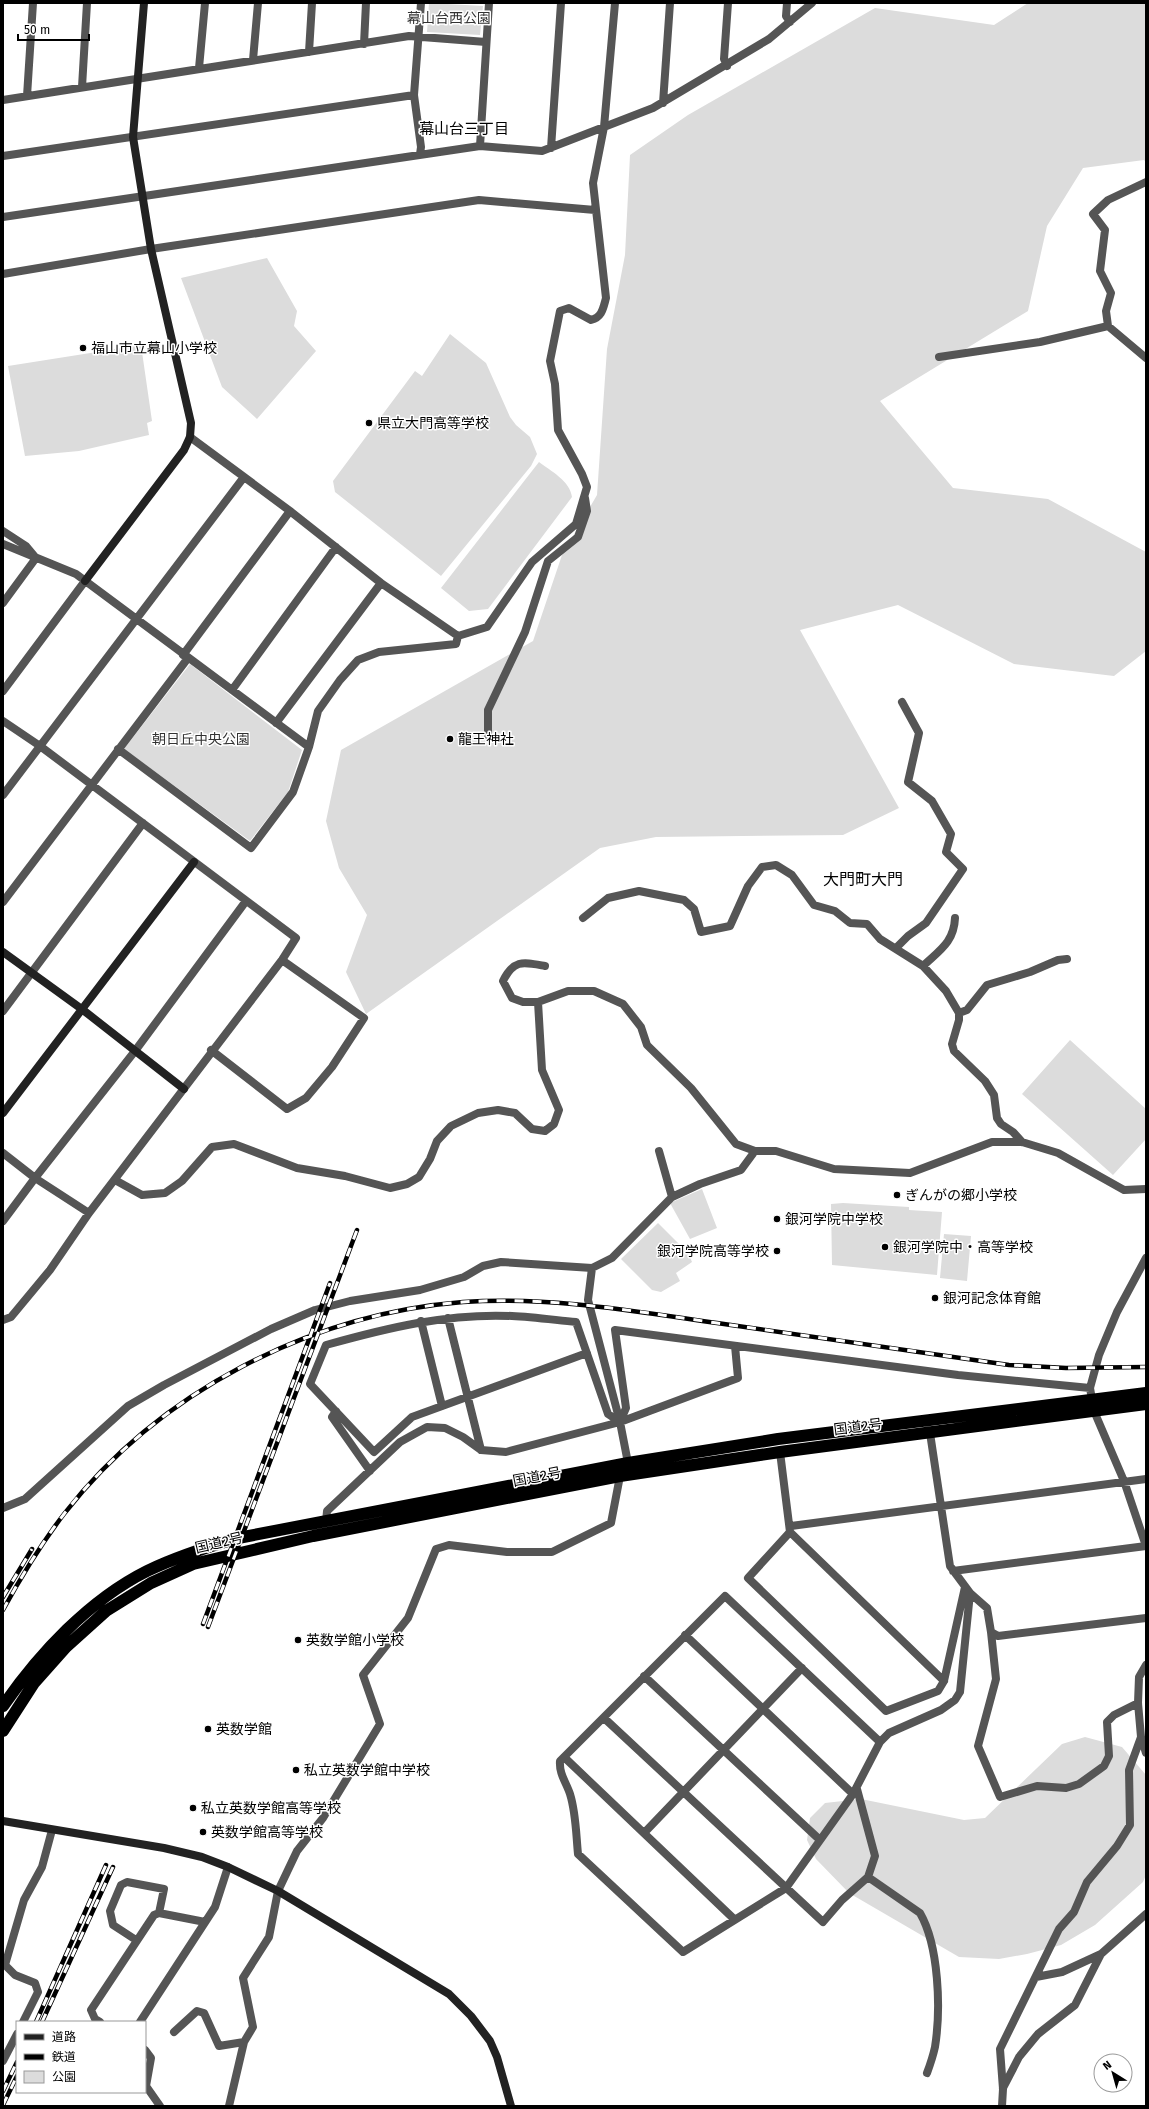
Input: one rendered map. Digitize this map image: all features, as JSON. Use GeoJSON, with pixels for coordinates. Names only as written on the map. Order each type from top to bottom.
{"type":"FeatureCollection","features":[{"type":"Feature","properties":{"kind":"highway","name":"国道2号"},"geometry":{"type":"LineString","coordinates":[[3,1706],[24,1675],[57,1639],[99,1602],[146,1572],[190,1552],[238,1538],[628,1463],[778,1439],[1146,1392]]}},
{"type":"Feature","properties":{"kind":"highway","name":"国道2号"},"geometry":{"type":"LineString","coordinates":[[3,1731],[34,1683],[66,1647],[106,1611],[151,1583],[193,1564],[313,1536],[620,1476],[780,1452],[930,1433],[1092,1399],[1146,1404]]}},
{"type":"Feature","properties":{"kind":"street"},"geometry":{"type":"LineString","coordinates":[[27,96],[33,3]]}},
{"type":"Feature","properties":{"kind":"street"},"geometry":{"type":"LineString","coordinates":[[82,87],[87,3]]}},
{"type":"Feature","properties":{"kind":"street"},"geometry":{"type":"LineString","coordinates":[[3,691],[184,450],[190,437],[189,415],[151,249],[133,136],[144,3]]}},
{"type":"Feature","properties":{"kind":"street"},"geometry":{"type":"LineString","coordinates":[[199,68],[205,3]]}},
{"type":"Feature","properties":{"kind":"street"},"geometry":{"type":"LineString","coordinates":[[253,60],[258,3]]}},
{"type":"Feature","properties":{"kind":"street"},"geometry":{"type":"LineString","coordinates":[[309,52],[312,3]]}},
{"type":"Feature","properties":{"kind":"street"},"geometry":{"type":"LineString","coordinates":[[364,44],[366,3]]}},
{"type":"Feature","properties":{"kind":"street"},"geometry":{"type":"LineString","coordinates":[[420,154],[422,147],[414,95],[421,3]]}},
{"type":"Feature","properties":{"kind":"street"},"geometry":{"type":"LineString","coordinates":[[480,146],[489,3]]}},
{"type":"Feature","properties":{"kind":"street"},"geometry":{"type":"LineString","coordinates":[[551,148],[561,3]]}},
{"type":"Feature","properties":{"kind":"street"},"geometry":{"type":"LineString","coordinates":[[458,636],[486,627],[532,562],[576,524],[586,487],[582,474],[558,430],[555,384],[550,361],[560,310],[569,308],[591,320],[597,318],[603,311],[606,298],[593,183],[604,127],[615,3]]}},
{"type":"Feature","properties":{"kind":"street"},"geometry":{"type":"LineString","coordinates":[[663,103],[670,3]]}},
{"type":"Feature","properties":{"kind":"street"},"geometry":{"type":"LineString","coordinates":[[727,66],[724,59],[728,3]]}},
{"type":"Feature","properties":{"kind":"street"},"geometry":{"type":"LineString","coordinates":[[787,3],[786,16],[790,22]]}},
{"type":"Feature","properties":{"kind":"street"},"geometry":{"type":"LineString","coordinates":[[3,217],[142,195],[480,146],[542,151],[663,103],[727,66],[769,39],[812,3]]}},
{"type":"Feature","properties":{"kind":"street"},"geometry":{"type":"LineString","coordinates":[[3,100],[137,77],[418,36],[486,42]]}},
{"type":"Feature","properties":{"kind":"street"},"geometry":{"type":"LineString","coordinates":[[3,156],[414,95]]}},
{"type":"Feature","properties":{"kind":"street"},"geometry":{"type":"LineString","coordinates":[[1146,182],[1108,200],[1093,214],[1105,230],[1100,271],[1110,293],[1106,311],[1108,326],[1146,358]]}},
{"type":"Feature","properties":{"kind":"street"},"geometry":{"type":"LineString","coordinates":[[3,274],[151,249],[479,200],[595,210]]}},
{"type":"Feature","properties":{"kind":"street"},"geometry":{"type":"LineString","coordinates":[[940,357],[1040,342],[1108,326]]}},
{"type":"Feature","properties":{"kind":"street"},"geometry":{"type":"LineString","coordinates":[[190,437],[290,511],[381,584],[458,636]]}},
{"type":"Feature","properties":{"kind":"street"},"geometry":{"type":"LineString","coordinates":[[3,795],[244,477]]}},
{"type":"Feature","properties":{"kind":"street"},"geometry":{"type":"LineString","coordinates":[[488,735],[488,710],[525,632],[548,561],[578,537],[587,511],[584,494]]}},
{"type":"Feature","properties":{"kind":"street"},"geometry":{"type":"LineString","coordinates":[[3,902],[118,749],[290,511]]}},
{"type":"Feature","properties":{"kind":"street"},"geometry":{"type":"LineString","coordinates":[[3,530],[26,546],[36,558]]}},
{"type":"Feature","properties":{"kind":"street"},"geometry":{"type":"LineString","coordinates":[[3,544],[76,574],[309,747]]}},
{"type":"Feature","properties":{"kind":"street"},"geometry":{"type":"LineString","coordinates":[[232,690],[336,547]]}},
{"type":"Feature","properties":{"kind":"street"},"geometry":{"type":"LineString","coordinates":[[3,603],[36,558]]}},
{"type":"Feature","properties":{"kind":"street"},"geometry":{"type":"LineString","coordinates":[[276,723],[381,584]]}},
{"type":"Feature","properties":{"kind":"street"},"geometry":{"type":"LineString","coordinates":[[118,749],[251,848],[293,792],[309,747],[318,711],[340,680],[358,660],[379,652],[456,644],[458,636]]}},
{"type":"Feature","properties":{"kind":"street"},"geometry":{"type":"LineString","coordinates":[[896,948],[908,936],[926,923],[963,869],[946,852],[951,834],[932,801],[908,782],[919,733],[902,702]]}},
{"type":"Feature","properties":{"kind":"street"},"geometry":{"type":"LineString","coordinates":[[3,721],[40,746],[296,938],[282,960],[211,1050],[184,1089],[89,1213],[40,1282],[11,1317],[3,1320]]}},
{"type":"Feature","properties":{"kind":"street"},"geometry":{"type":"LineString","coordinates":[[3,1011],[143,823]]}},
{"type":"Feature","properties":{"kind":"street"},"geometry":{"type":"LineString","coordinates":[[3,1113],[83,1010],[194,862]]}},
{"type":"Feature","properties":{"kind":"street"},"geometry":{"type":"LineString","coordinates":[[583,918],[608,898],[639,891],[684,900],[694,909],[701,932],[730,926],[748,886],[762,867],[776,866],[792,875],[814,905],[835,911],[850,923],[867,924],[880,939],[923,966],[946,991],[959,1013],[959,1020],[952,1044],[954,1051],[985,1081],[994,1095],[997,1118],[1001,1124],[1013,1132],[1022,1142]]}},
{"type":"Feature","properties":{"kind":"street"},"geometry":{"type":"LineString","coordinates":[[3,1221],[135,1051],[246,901]]}},
{"type":"Feature","properties":{"kind":"street"},"geometry":{"type":"LineString","coordinates":[[923,966],[946,944],[954,932],[955,918]]}},
{"type":"Feature","properties":{"kind":"street"},"geometry":{"type":"LineString","coordinates":[[3,952],[83,1010],[184,1089]]}},
{"type":"Feature","properties":{"kind":"street"},"geometry":{"type":"LineString","coordinates":[[959,1013],[967,1010],[987,986],[1030,972],[1058,960],[1067,959]]}},
{"type":"Feature","properties":{"kind":"street"},"geometry":{"type":"LineString","coordinates":[[211,1050],[287,1109],[306,1098],[332,1067],[364,1018],[282,960]]}},
{"type":"Feature","properties":{"kind":"street"},"geometry":{"type":"LineString","coordinates":[[545,966],[518,964],[509,968],[503,981],[512,998],[523,1002],[538,1002],[568,991],[594,991],[623,1004],[641,1027],[647,1044],[691,1088],[736,1144],[755,1151],[776,1151],[834,1169],[910,1173],[992,1142],[1022,1142],[1058,1152],[1124,1190],[1146,1189]]}},
{"type":"Feature","properties":{"kind":"street"},"geometry":{"type":"LineString","coordinates":[[115,1180],[142,1195],[165,1193],[182,1181],[212,1147],[234,1144],[297,1168],[345,1176],[390,1188],[407,1184],[419,1176],[430,1159],[436,1141],[451,1126],[478,1112],[498,1110],[515,1113],[532,1129],[545,1131],[554,1124],[559,1110],[542,1070],[538,1002]]}},
{"type":"Feature","properties":{"kind":"street"},"geometry":{"type":"LineString","coordinates":[[659,1151],[672,1197]]}},
{"type":"Feature","properties":{"kind":"street"},"geometry":{"type":"LineString","coordinates":[[3,1508],[25,1499],[128,1406],[164,1385],[271,1329],[315,1310],[350,1301],[420,1290],[464,1277],[483,1266],[500,1262],[592,1268],[612,1258],[672,1197],[700,1184],[741,1170],[755,1151]]}},
{"type":"Feature","properties":{"kind":"street"},"geometry":{"type":"LineString","coordinates":[[3,1153],[35,1178],[89,1213]]}},
{"type":"Feature","properties":{"kind":"street"},"geometry":{"type":"LineString","coordinates":[[953,1571],[1146,1546],[1124,1482],[1092,1399],[1099,1356],[1117,1312],[1146,1258]]}},
{"type":"Feature","properties":{"kind":"street"},"geometry":{"type":"LineString","coordinates":[[592,1268],[588,1300],[620,1422],[628,1463]]}},
{"type":"Feature","properties":{"kind":"street"},"geometry":{"type":"LineString","coordinates":[[587,1353],[412,1417],[374,1452],[310,1384],[326,1345],[375,1331],[421,1321],[448,1318],[512,1316],[576,1322],[587,1353],[608,1414],[620,1422]]}},
{"type":"Feature","properties":{"kind":"street"},"geometry":{"type":"LineString","coordinates":[[448,1318],[469,1396],[481,1450]]}},
{"type":"Feature","properties":{"kind":"street"},"geometry":{"type":"LineString","coordinates":[[421,1321],[442,1406]]}},
{"type":"Feature","properties":{"kind":"street"},"geometry":{"type":"LineString","coordinates":[[620,1422],[626,1408],[615,1330],[958,1375],[1092,1399]]}},
{"type":"Feature","properties":{"kind":"street"},"geometry":{"type":"LineString","coordinates":[[326,1522],[327,1511],[400,1442],[427,1427],[445,1428],[464,1438],[481,1450],[506,1452],[620,1422],[738,1378],[735,1346]]}},
{"type":"Feature","properties":{"kind":"street"},"geometry":{"type":"LineString","coordinates":[[336,1411],[332,1417],[370,1471]]}},
{"type":"Feature","properties":{"kind":"street"},"geometry":{"type":"LineString","coordinates":[[930,1433],[950,1566],[967,1590],[987,1608],[996,1679],[978,1746],[1000,1797],[1037,1786],[1066,1788],[1079,1784],[1104,1766],[1109,1756],[1107,1722],[1114,1715],[1138,1703]]}},
{"type":"Feature","properties":{"kind":"street"},"geometry":{"type":"LineString","coordinates":[[780,1452],[790,1529],[944,1681]]}},
{"type":"Feature","properties":{"kind":"street"},"geometry":{"type":"LineString","coordinates":[[229,2106],[244,2042],[253,2027],[243,1978],[269,1937],[278,1892],[297,1851],[323,1818],[380,1724],[363,1675],[408,1618],[436,1549],[449,1545],[507,1552],[552,1552],[611,1523],[620,1476]]}},
{"type":"Feature","properties":{"kind":"street"},"geometry":{"type":"LineString","coordinates":[[967,1590],[944,1681],[938,1691],[886,1711],[748,1578],[790,1529],[1146,1479]]}},
{"type":"Feature","properties":{"kind":"street"},"geometry":{"type":"LineString","coordinates":[[880,1742],[725,1596],[560,1761],[560,1770],[570,1794],[575,1820],[578,1854],[683,1952],[786,1888],[855,1791],[880,1742],[889,1733],[941,1710],[955,1700],[960,1692],[967,1590]]}},
{"type":"Feature","properties":{"kind":"street"},"geometry":{"type":"LineString","coordinates":[[991,1632],[998,1636],[1146,1618]]}},
{"type":"Feature","properties":{"kind":"street"},"geometry":{"type":"LineString","coordinates":[[604,1718],[823,1922],[842,1900],[868,1877],[875,1856],[855,1791],[685,1635]]}},
{"type":"Feature","properties":{"kind":"street"},"geometry":{"type":"LineString","coordinates":[[1146,1665],[1139,1678],[1138,1703],[1141,1737],[1146,1753]]}},
{"type":"Feature","properties":{"kind":"street"},"geometry":{"type":"LineString","coordinates":[[645,1832],[802,1668]]}},
{"type":"Feature","properties":{"kind":"street"},"geometry":{"type":"LineString","coordinates":[[644,1676],[820,1840]]}},
{"type":"Feature","properties":{"kind":"street"},"geometry":{"type":"LineString","coordinates":[[1002,2106],[1003,2089],[1000,2049],[1059,1929],[1074,1912],[1086,1882],[1117,1846],[1130,1825],[1129,1770],[1141,1737]]}},
{"type":"Feature","properties":{"kind":"street"},"geometry":{"type":"LineString","coordinates":[[564,1757],[645,1832],[734,1919]]}},
{"type":"Feature","properties":{"kind":"street"},"geometry":{"type":"LineString","coordinates":[[3,1822],[164,1848],[202,1857],[228,1867],[278,1892],[450,1994],[471,2016],[490,2041],[497,2057],[511,2106]]}},
{"type":"Feature","properties":{"kind":"street"},"geometry":{"type":"LineString","coordinates":[[24,2021],[38,1992],[36,1983],[15,1975],[5,1965],[24,1900],[42,1867],[52,1830]]}},
{"type":"Feature","properties":{"kind":"street"},"geometry":{"type":"LineString","coordinates":[[141,2021],[215,1907],[228,1867]]}},
{"type":"Feature","properties":{"kind":"street"},"geometry":{"type":"LineString","coordinates":[[868,1877],[920,1912],[926,1922],[935,1964],[937,2018],[935,2048],[927,2073]]}},
{"type":"Feature","properties":{"kind":"street"},"geometry":{"type":"LineString","coordinates":[[136,1940],[114,1926],[110,1911],[121,1885],[127,1882],[164,1889],[159,1913]]}},
{"type":"Feature","properties":{"kind":"street"},"geometry":{"type":"LineString","coordinates":[[98,2021],[95,2019],[91,2010],[154,1915],[159,1913],[205,1922]]}},
{"type":"Feature","properties":{"kind":"street"},"geometry":{"type":"LineString","coordinates":[[1036,1977],[1062,1972],[1101,1954],[1146,1914]]}},
{"type":"Feature","properties":{"kind":"street"},"geometry":{"type":"LineString","coordinates":[[1003,2089],[1019,2057],[1038,2034],[1075,2005],[1101,1954]]}},
{"type":"Feature","properties":{"kind":"street"},"geometry":{"type":"LineString","coordinates":[[174,2032],[197,2011],[204,2013],[219,2046],[244,2042]]}},
{"type":"Feature","properties":{"kind":"street"},"geometry":{"type":"LineString","coordinates":[[3,2061],[16,2036]]}},
{"type":"Feature","properties":{"kind":"street"},"geometry":{"type":"LineString","coordinates":[[146,2052],[150,2058],[146,2086],[160,2106]]}},
{"type":"Feature","properties":{"kind":"green space","name":"幕山台西公園"},"geometry":{"type":"Polygon","coordinates":[[[429,3],[483,6],[480,35],[427,32],[429,3]]]}},
{"type":"Feature","properties":{"kind":"green space"},"geometry":{"type":"Polygon","coordinates":[[[1028,3],[1146,3],[1146,162],[1144,160],[1083,168],[1047,226],[1028,311],[880,401],[953,488],[1048,499],[1146,552],[1146,651],[1114,676],[1014,664],[898,605],[800,630],[899,808],[843,835],[656,837],[600,848],[366,1014],[346,972],[367,915],[339,868],[326,821],[341,750],[533,641],[562,555],[597,495],[607,349],[625,255],[630,155],[688,115],[875,8],[994,25],[1028,3]]]}},
{"type":"Feature","properties":{"kind":"green space"},"geometry":{"type":"Polygon","coordinates":[[[267,258],[297,311],[294,326],[316,351],[257,419],[222,387],[181,278],[267,258]]]}},
{"type":"Feature","properties":{"kind":"green space"},"geometry":{"type":"Polygon","coordinates":[[[450,334],[486,363],[510,417],[516,425],[530,437],[537,454],[531,466],[441,576],[335,492],[333,481],[415,371],[422,376],[450,334]]]}},
{"type":"Feature","properties":{"kind":"green space"},"geometry":{"type":"Polygon","coordinates":[[[141,345],[152,421],[147,423],[149,435],[79,451],[25,456],[8,366],[141,345]]]}},
{"type":"Feature","properties":{"kind":"green space"},"geometry":{"type":"Polygon","coordinates":[[[539,462],[564,481],[568,486],[572,497],[488,609],[469,611],[441,588],[539,462]]]}},
{"type":"Feature","properties":{"kind":"green space","name":"朝日丘中央公園"},"geometry":{"type":"Polygon","coordinates":[[[190,664],[302,750],[288,792],[250,841],[124,749],[190,664]]]}},
{"type":"Feature","properties":{"kind":"green space"},"geometry":{"type":"Polygon","coordinates":[[[1070,1040],[1146,1109],[1146,1139],[1113,1175],[1022,1094],[1070,1040]]]}},
{"type":"Feature","properties":{"kind":"green space"},"geometry":{"type":"Polygon","coordinates":[[[702,1189],[717,1228],[690,1239],[670,1203],[702,1189]]]}},
{"type":"Feature","properties":{"kind":"green space"},"geometry":{"type":"Polygon","coordinates":[[[843,1203],[909,1207],[909,1210],[942,1212],[937,1275],[832,1265],[831,1204],[843,1203]]]}},
{"type":"Feature","properties":{"kind":"green space"},"geometry":{"type":"Polygon","coordinates":[[[658,1223],[688,1253],[692,1262],[676,1273],[680,1281],[661,1292],[652,1290],[621,1259],[658,1223]]]}},
{"type":"Feature","properties":{"kind":"green space"},"geometry":{"type":"Polygon","coordinates":[[[944,1234],[971,1236],[967,1281],[940,1278],[944,1234]]]}},
{"type":"Feature","properties":{"kind":"green space"},"geometry":{"type":"Polygon","coordinates":[[[1085,1737],[1122,1747],[1146,1775],[1146,1875],[1143,1882],[1095,1925],[1061,1945],[1027,1954],[999,1959],[959,1957],[849,1893],[816,1859],[807,1840],[810,1818],[825,1803],[861,1799],[964,1820],[985,1818],[1062,1744],[1085,1737]]]}},
{"type":"Feature","properties":{"kind":"railway"},"geometry":{"type":"LineString","coordinates":[[208,1627],[357,1230]]}},
{"type":"Feature","properties":{"kind":"railway"},"geometry":{"type":"LineString","coordinates":[[203,1624],[330,1283]]}},
{"type":"Feature","properties":{"kind":"railway"},"geometry":{"type":"LineString","coordinates":[[3,1610],[47,1537],[64,1514],[102,1470],[145,1431],[192,1396],[242,1367],[295,1342],[349,1323],[406,1310],[463,1302],[527,1301],[559,1303],[654,1314],[1009,1365],[1066,1368],[1146,1367]]}},
{"type":"Feature","properties":{"kind":"railway"},"geometry":{"type":"LineString","coordinates":[[3,1597],[32,1549]]}},
{"type":"Feature","properties":{"kind":"railway"},"geometry":{"type":"LineString","coordinates":[[36,2021],[106,1865]]}},
{"type":"Feature","properties":{"kind":"railway"},"geometry":{"type":"LineString","coordinates":[[42,2021],[113,1867]]}},
{"type":"Feature","properties":{"kind":"railway"},"geometry":{"type":"LineString","coordinates":[[3,2091],[16,2064]]}},
{"type":"Feature","properties":{"kind":"railway"},"geometry":{"type":"LineString","coordinates":[[3,2105],[16,2078]]}},
{"type":"Feature","properties":{"kind":"place","name":"福山市立幕山小学校"},"geometry":{"type":"Point","coordinates":[83,348]}},
{"type":"Feature","properties":{"kind":"place","name":"県立大門高等学校"},"geometry":{"type":"Point","coordinates":[369,423]}},
{"type":"Feature","properties":{"kind":"place","name":"龍王神社"},"geometry":{"type":"Point","coordinates":[450,739]}},
{"type":"Feature","properties":{"kind":"place","name":"ぎんがの郷小学校"},"geometry":{"type":"Point","coordinates":[897,1195]}},
{"type":"Feature","properties":{"kind":"place","name":"銀河学院中学校"},"geometry":{"type":"Point","coordinates":[777,1219]}},
{"type":"Feature","properties":{"kind":"place","name":"銀河学院中・高等学校"},"geometry":{"type":"Point","coordinates":[885,1247]}},
{"type":"Feature","properties":{"kind":"place","name":"銀河学院高等学校"},"geometry":{"type":"Point","coordinates":[777,1251]}},
{"type":"Feature","properties":{"kind":"place","name":"銀河記念体育館"},"geometry":{"type":"Point","coordinates":[935,1298]}},
{"type":"Feature","properties":{"kind":"place","name":"英数学館小学校"},"geometry":{"type":"Point","coordinates":[298,1640]}},
{"type":"Feature","properties":{"kind":"place","name":"英数学館"},"geometry":{"type":"Point","coordinates":[208,1729]}},
{"type":"Feature","properties":{"kind":"place","name":"私立英数学館中学校"},"geometry":{"type":"Point","coordinates":[296,1770]}},
{"type":"Feature","properties":{"kind":"place","name":"私立英数学館高等学校"},"geometry":{"type":"Point","coordinates":[193,1808]}},
{"type":"Feature","properties":{"kind":"place","name":"英数学館高等学校"},"geometry":{"type":"Point","coordinates":[203,1832]}},
{"type":"Feature","properties":{"kind":"district","name":"幕山台三丁目"},"geometry":{"type":"Point","coordinates":[464,129]}},
{"type":"Feature","properties":{"kind":"district","name":"大門町大門"},"geometry":{"type":"Point","coordinates":[863,879]}}]}
